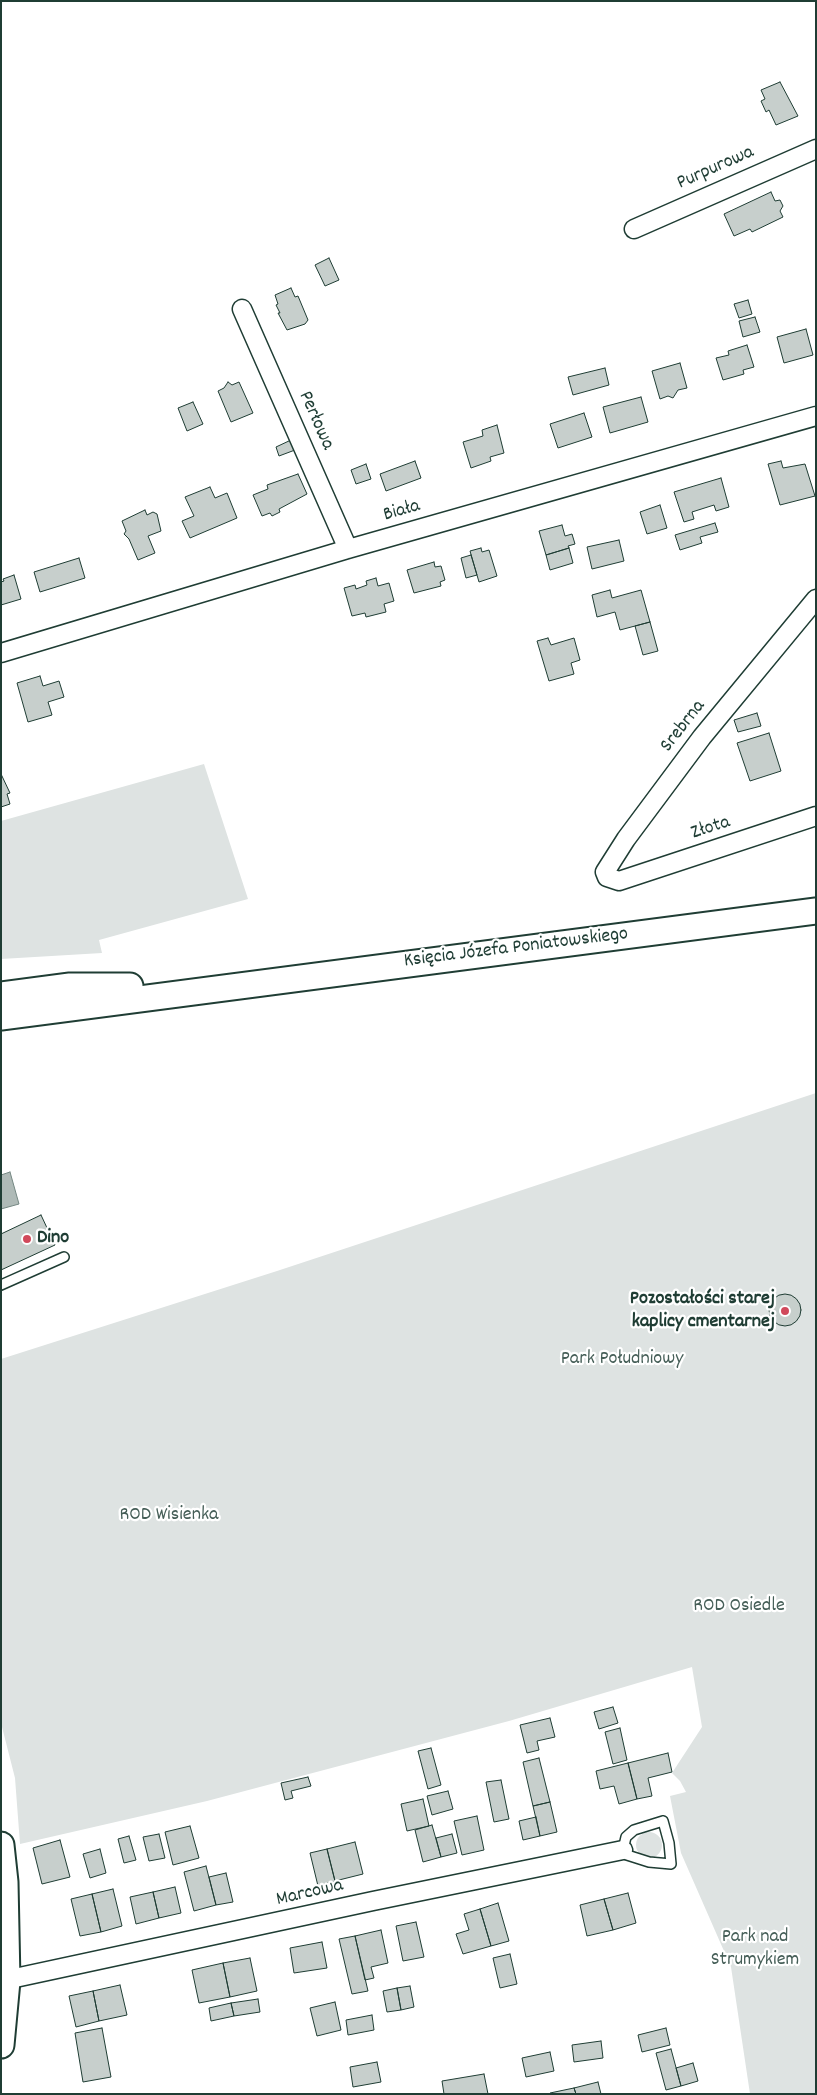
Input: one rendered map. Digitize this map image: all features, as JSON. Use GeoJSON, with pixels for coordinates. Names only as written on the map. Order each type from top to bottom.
{"type":"FeatureCollection","features":[{"type":"Feature","properties":{"kind":"main road","name":"Księcia Józefa Poniatowskiego"},"geometry":{"type":"LineString","coordinates":[[1,1017],[215,987],[816,911]]}},
{"type":"Feature","properties":{"kind":"main road","name":"Księcia Józefa Poniatowskiego"},"geometry":{"type":"LineString","coordinates":[[1,995],[70,986],[215,987]]}},
{"type":"Feature","properties":{"kind":"main road"},"geometry":{"type":"LineString","coordinates":[[1,1845],[6,1882],[1,2044]]}},
{"type":"Feature","properties":{"kind":"street","name":"Purpurowa"},"geometry":{"type":"LineString","coordinates":[[634,229],[816,149]]}},
{"type":"Feature","properties":{"kind":"street","name":"Perłowa"},"geometry":{"type":"LineString","coordinates":[[242,309],[348,550]]}},
{"type":"Feature","properties":{"kind":"street","name":"Biała"},"geometry":{"type":"LineString","coordinates":[[1,653],[348,550],[816,416]]}},
{"type":"Feature","properties":{"kind":"street","name":"Srebrna"},"geometry":{"type":"LineString","coordinates":[[619,881],[607,877],[605,872],[626,839],[702,737],[816,599]]}},
{"type":"Feature","properties":{"kind":"street","name":"Złota"},"geometry":{"type":"LineString","coordinates":[[619,881],[816,816]]}},
{"type":"Feature","properties":{"kind":"street","name":"Marcowa"},"geometry":{"type":"LineString","coordinates":[[4,1981],[373,1901],[623,1850]]}},
{"type":"Feature","properties":{"kind":"lane"},"geometry":{"type":"LineString","coordinates":[[1,1285],[64,1257]]}},
{"type":"Feature","properties":{"kind":"lane"},"geometry":{"type":"LineString","coordinates":[[663,1821],[669,1843],[671,1864],[637,1860],[627,1855],[623,1850],[626,1837],[634,1830],[663,1821]]}},
{"type":"Feature","properties":{"kind":"green space"},"geometry":{"type":"Polygon","coordinates":[[[204,764],[248,899],[99,940],[102,953],[1,959],[1,821],[204,764]]]}},
{"type":"Feature","properties":{"kind":"green space"},"geometry":{"type":"Polygon","coordinates":[[[816,1093],[816,2094],[750,2094],[731,1967],[681,1853],[670,1796],[686,1792],[680,1781],[672,1773],[702,1727],[692,1667],[509,1721],[207,1801],[20,1844],[15,1778],[1,1723],[1,1359],[277,1271],[816,1093]]]}},
{"type":"Feature","properties":{"kind":"green space"},"geometry":{"type":"Polygon","coordinates":[[[649,1832],[658,1836],[662,1845],[658,1854],[649,1858],[640,1854],[636,1845],[640,1836],[649,1832]]]}},
{"type":"Feature","properties":{"kind":"shaded area"},"geometry":{"type":"Polygon","coordinates":[[[10,1172],[19,1204],[1,1209],[1,1175],[10,1172]]]}},
{"type":"Feature","properties":{"kind":"building"},"geometry":{"type":"Polygon","coordinates":[[[780,82],[798,116],[776,125],[769,110],[766,112],[761,101],[765,99],[761,90],[780,82]]]}},
{"type":"Feature","properties":{"kind":"building"},"geometry":{"type":"Polygon","coordinates":[[[771,192],[775,201],[780,200],[783,206],[780,211],[783,217],[752,232],[750,229],[734,236],[724,214],[771,192]]]}},
{"type":"Feature","properties":{"kind":"building"},"geometry":{"type":"Polygon","coordinates":[[[329,258],[339,280],[325,286],[315,265],[329,258]]]}},
{"type":"Feature","properties":{"kind":"building"},"geometry":{"type":"Polygon","coordinates":[[[291,288],[295,297],[298,296],[308,320],[305,324],[287,330],[278,313],[280,313],[276,305],[278,304],[275,295],[291,288]]]}},
{"type":"Feature","properties":{"kind":"building"},"geometry":{"type":"Polygon","coordinates":[[[748,300],[752,314],[739,318],[734,304],[748,300]]]}},
{"type":"Feature","properties":{"kind":"building"},"geometry":{"type":"Polygon","coordinates":[[[755,317],[760,332],[743,337],[739,321],[755,317]]]}},
{"type":"Feature","properties":{"kind":"building"},"geometry":{"type":"Polygon","coordinates":[[[806,329],[813,355],[784,363],[777,337],[806,329]]]}},
{"type":"Feature","properties":{"kind":"building"},"geometry":{"type":"Polygon","coordinates":[[[747,345],[754,367],[743,370],[744,374],[723,380],[716,358],[729,355],[728,351],[747,345]]]}},
{"type":"Feature","properties":{"kind":"building"},"geometry":{"type":"Polygon","coordinates":[[[680,363],[687,388],[678,390],[673,398],[668,396],[660,399],[652,371],[680,363]]]}},
{"type":"Feature","properties":{"kind":"building"},"geometry":{"type":"Polygon","coordinates":[[[605,368],[609,385],[573,395],[568,377],[605,368]]]}},
{"type":"Feature","properties":{"kind":"building"},"geometry":{"type":"Polygon","coordinates":[[[228,382],[232,385],[239,382],[253,413],[231,422],[218,391],[224,388],[228,382]]]}},
{"type":"Feature","properties":{"kind":"building"},"geometry":{"type":"Polygon","coordinates":[[[641,397],[648,422],[610,433],[603,407],[641,397]]]}},
{"type":"Feature","properties":{"kind":"building"},"geometry":{"type":"Polygon","coordinates":[[[193,402],[203,424],[187,431],[178,408],[193,402]]]}},
{"type":"Feature","properties":{"kind":"building"},"geometry":{"type":"Polygon","coordinates":[[[584,413],[592,437],[558,448],[550,424],[584,413]]]}},
{"type":"Feature","properties":{"kind":"building"},"geometry":{"type":"Polygon","coordinates":[[[497,425],[504,453],[490,457],[491,461],[471,468],[463,442],[483,436],[482,430],[497,425]]]}},
{"type":"Feature","properties":{"kind":"building"},"geometry":{"type":"Polygon","coordinates":[[[291,440],[295,450],[279,456],[276,447],[291,440]]]}},
{"type":"Feature","properties":{"kind":"building"},"geometry":{"type":"Polygon","coordinates":[[[415,461],[421,478],[386,491],[380,474],[415,461]]]}},
{"type":"Feature","properties":{"kind":"building"},"geometry":{"type":"Polygon","coordinates":[[[781,461],[783,468],[805,464],[815,496],[780,505],[768,464],[781,461]]]}},
{"type":"Feature","properties":{"kind":"building"},"geometry":{"type":"Polygon","coordinates":[[[366,464],[371,479],[356,484],[351,470],[366,464]]]}},
{"type":"Feature","properties":{"kind":"building"},"geometry":{"type":"Polygon","coordinates":[[[298,474],[307,494],[279,509],[280,512],[272,516],[270,513],[262,516],[253,495],[268,489],[267,485],[298,474]]]}},
{"type":"Feature","properties":{"kind":"building"},"geometry":{"type":"Polygon","coordinates":[[[721,478],[729,507],[716,511],[714,505],[692,512],[694,519],[684,522],[674,492],[721,478]]]}},
{"type":"Feature","properties":{"kind":"building"},"geometry":{"type":"Polygon","coordinates":[[[210,487],[215,498],[227,493],[237,518],[190,538],[182,521],[194,516],[185,497],[210,487]]]}},
{"type":"Feature","properties":{"kind":"building"},"geometry":{"type":"Polygon","coordinates":[[[660,505],[667,528],[647,534],[640,512],[660,505]]]}},
{"type":"Feature","properties":{"kind":"building"},"geometry":{"type":"Polygon","coordinates":[[[145,510],[147,515],[153,512],[157,514],[161,531],[148,536],[155,553],[138,560],[129,539],[124,534],[126,531],[122,521],[145,510]]]}},
{"type":"Feature","properties":{"kind":"building"},"geometry":{"type":"Polygon","coordinates":[[[715,523],[718,532],[700,537],[702,543],[680,550],[675,535],[715,523]]]}},
{"type":"Feature","properties":{"kind":"building"},"geometry":{"type":"Polygon","coordinates":[[[562,525],[565,536],[572,534],[575,544],[568,546],[569,548],[546,555],[539,531],[562,525]]]}},
{"type":"Feature","properties":{"kind":"building"},"geometry":{"type":"Polygon","coordinates":[[[619,540],[624,561],[592,569],[587,547],[619,540]]]}},
{"type":"Feature","properties":{"kind":"building"},"geometry":{"type":"Polygon","coordinates":[[[481,548],[482,552],[489,550],[497,576],[479,582],[470,551],[481,548]]]}},
{"type":"Feature","properties":{"kind":"building"},"geometry":{"type":"Polygon","coordinates":[[[569,548],[573,563],[550,570],[546,555],[569,548]]]}},
{"type":"Feature","properties":{"kind":"building"},"geometry":{"type":"Polygon","coordinates":[[[471,555],[477,575],[466,578],[461,558],[471,555]]]}},
{"type":"Feature","properties":{"kind":"building"},"geometry":{"type":"Polygon","coordinates":[[[79,558],[85,578],[40,592],[34,572],[79,558]]]}},
{"type":"Feature","properties":{"kind":"building"},"geometry":{"type":"Polygon","coordinates":[[[434,562],[435,567],[441,566],[445,580],[440,582],[441,586],[414,593],[407,570],[434,562]]]}},
{"type":"Feature","properties":{"kind":"building"},"geometry":{"type":"Polygon","coordinates":[[[14,575],[21,599],[1,605],[1,582],[4,581],[3,579],[14,575]]]}},
{"type":"Feature","properties":{"kind":"building"},"geometry":{"type":"Polygon","coordinates":[[[376,578],[378,586],[389,583],[394,601],[384,604],[386,612],[366,617],[365,613],[352,616],[344,588],[355,585],[356,589],[367,585],[366,581],[376,578]]]}},
{"type":"Feature","properties":{"kind":"building"},"geometry":{"type":"Polygon","coordinates":[[[610,590],[612,598],[641,590],[650,622],[620,630],[615,612],[597,617],[592,595],[610,590]]]}},
{"type":"Feature","properties":{"kind":"building"},"geometry":{"type":"Polygon","coordinates":[[[650,622],[658,651],[643,655],[635,626],[650,622]]]}},
{"type":"Feature","properties":{"kind":"building"},"geometry":{"type":"Polygon","coordinates":[[[548,638],[551,645],[574,638],[580,660],[571,663],[574,674],[549,681],[537,641],[548,638]]]}},
{"type":"Feature","properties":{"kind":"building"},"geometry":{"type":"Polygon","coordinates":[[[40,676],[43,686],[59,681],[64,697],[48,702],[52,715],[28,722],[17,683],[40,676]]]}},
{"type":"Feature","properties":{"kind":"building"},"geometry":{"type":"Polygon","coordinates":[[[757,713],[761,726],[738,732],[734,720],[757,713]]]}},
{"type":"Feature","properties":{"kind":"building"},"geometry":{"type":"Polygon","coordinates":[[[769,733],[781,771],[750,781],[737,743],[769,733]]]}},
{"type":"Feature","properties":{"kind":"building"},"geometry":{"type":"Polygon","coordinates":[[[1,774],[10,793],[7,794],[10,804],[1,807],[1,774]]]}},
{"type":"Feature","properties":{"kind":"building","name":"Dino"},"geometry":{"type":"Polygon","coordinates":[[[41,1215],[55,1245],[1,1270],[1,1234],[41,1215]]]}},
{"type":"Feature","properties":{"kind":"building","name":"Pozostałości starej kaplicy cmentarnej"},"geometry":{"type":"Polygon","coordinates":[[[785,1294],[791,1295],[796,1299],[800,1304],[800,1316],[796,1321],[791,1325],[785,1326],[779,1325],[774,1321],[770,1316],[769,1310],[770,1304],[774,1299],[779,1295],[785,1294]]]}},
{"type":"Feature","properties":{"kind":"building"},"geometry":{"type":"Polygon","coordinates":[[[613,1707],[618,1723],[599,1729],[594,1712],[613,1707]]]}},
{"type":"Feature","properties":{"kind":"building"},"geometry":{"type":"Polygon","coordinates":[[[550,1718],[555,1737],[537,1741],[539,1750],[527,1753],[520,1725],[550,1718]]]}},
{"type":"Feature","properties":{"kind":"building"},"geometry":{"type":"Polygon","coordinates":[[[620,1728],[627,1760],[613,1764],[605,1732],[620,1728]]]}},
{"type":"Feature","properties":{"kind":"building"},"geometry":{"type":"Polygon","coordinates":[[[431,1748],[441,1785],[428,1789],[418,1751],[431,1748]]]}},
{"type":"Feature","properties":{"kind":"building"},"geometry":{"type":"Polygon","coordinates":[[[668,1753],[672,1772],[648,1778],[652,1796],[637,1799],[628,1763],[668,1753]]]}},
{"type":"Feature","properties":{"kind":"building"},"geometry":{"type":"Polygon","coordinates":[[[539,1758],[550,1802],[533,1806],[523,1762],[539,1758]]]}},
{"type":"Feature","properties":{"kind":"building"},"geometry":{"type":"Polygon","coordinates":[[[628,1763],[637,1799],[619,1804],[614,1786],[600,1789],[596,1771],[628,1763]]]}},
{"type":"Feature","properties":{"kind":"building"},"geometry":{"type":"Polygon","coordinates":[[[308,1777],[311,1786],[291,1791],[293,1798],[285,1800],[281,1783],[308,1777]]]}},
{"type":"Feature","properties":{"kind":"building"},"geometry":{"type":"Polygon","coordinates":[[[501,1780],[509,1819],[494,1822],[486,1782],[501,1780]]]}},
{"type":"Feature","properties":{"kind":"building"},"geometry":{"type":"Polygon","coordinates":[[[448,1791],[453,1809],[432,1815],[427,1796],[448,1791]]]}},
{"type":"Feature","properties":{"kind":"building"},"geometry":{"type":"Polygon","coordinates":[[[423,1799],[429,1826],[407,1831],[401,1804],[423,1799]]]}},
{"type":"Feature","properties":{"kind":"building"},"geometry":{"type":"Polygon","coordinates":[[[550,1802],[557,1832],[540,1836],[533,1806],[550,1802]]]}},
{"type":"Feature","properties":{"kind":"building"},"geometry":{"type":"Polygon","coordinates":[[[477,1816],[484,1850],[462,1855],[454,1821],[477,1816]]]}},
{"type":"Feature","properties":{"kind":"building"},"geometry":{"type":"Polygon","coordinates":[[[536,1817],[540,1836],[523,1840],[519,1821],[536,1817]]]}},
{"type":"Feature","properties":{"kind":"building"},"geometry":{"type":"Polygon","coordinates":[[[432,1825],[441,1857],[423,1862],[415,1830],[432,1825]]]}},
{"type":"Feature","properties":{"kind":"building"},"geometry":{"type":"Polygon","coordinates":[[[190,1826],[199,1858],[173,1865],[165,1832],[190,1826]]]}},
{"type":"Feature","properties":{"kind":"building"},"geometry":{"type":"Polygon","coordinates":[[[159,1834],[165,1858],[149,1861],[143,1837],[159,1834]]]}},
{"type":"Feature","properties":{"kind":"building"},"geometry":{"type":"Polygon","coordinates":[[[452,1834],[457,1853],[441,1857],[436,1838],[452,1834]]]}},
{"type":"Feature","properties":{"kind":"building"},"geometry":{"type":"Polygon","coordinates":[[[129,1836],[136,1860],[124,1863],[118,1839],[129,1836]]]}},
{"type":"Feature","properties":{"kind":"building"},"geometry":{"type":"Polygon","coordinates":[[[60,1840],[70,1877],[42,1884],[33,1848],[60,1840]]]}},
{"type":"Feature","properties":{"kind":"building"},"geometry":{"type":"Polygon","coordinates":[[[355,1842],[363,1874],[335,1881],[327,1849],[355,1842]]]}},
{"type":"Feature","properties":{"kind":"building"},"geometry":{"type":"Polygon","coordinates":[[[100,1849],[106,1873],[90,1878],[83,1854],[100,1849]]]}},
{"type":"Feature","properties":{"kind":"building"},"geometry":{"type":"Polygon","coordinates":[[[327,1849],[335,1881],[318,1886],[310,1853],[327,1849]]]}},
{"type":"Feature","properties":{"kind":"building"},"geometry":{"type":"Polygon","coordinates":[[[206,1866],[216,1905],[194,1911],[184,1872],[206,1866]]]}},
{"type":"Feature","properties":{"kind":"building"},"geometry":{"type":"Polygon","coordinates":[[[226,1873],[233,1902],[216,1905],[209,1877],[226,1873]]]}},
{"type":"Feature","properties":{"kind":"building"},"geometry":{"type":"Polygon","coordinates":[[[175,1887],[181,1913],[159,1918],[153,1892],[175,1887]]]}},
{"type":"Feature","properties":{"kind":"building"},"geometry":{"type":"Polygon","coordinates":[[[113,1889],[122,1926],[101,1932],[92,1894],[113,1889]]]}},
{"type":"Feature","properties":{"kind":"building"},"geometry":{"type":"Polygon","coordinates":[[[153,1892],[159,1918],[136,1924],[130,1897],[153,1892]]]}},
{"type":"Feature","properties":{"kind":"building"},"geometry":{"type":"Polygon","coordinates":[[[628,1893],[636,1923],[613,1930],[604,1899],[628,1893]]]}},
{"type":"Feature","properties":{"kind":"building"},"geometry":{"type":"Polygon","coordinates":[[[92,1894],[101,1932],[80,1936],[71,1899],[92,1894]]]}},
{"type":"Feature","properties":{"kind":"building"},"geometry":{"type":"Polygon","coordinates":[[[604,1899],[613,1930],[587,1936],[580,1905],[604,1899]]]}},
{"type":"Feature","properties":{"kind":"building"},"geometry":{"type":"Polygon","coordinates":[[[498,1903],[509,1941],[491,1946],[480,1909],[498,1903]]]}},
{"type":"Feature","properties":{"kind":"building"},"geometry":{"type":"Polygon","coordinates":[[[480,1909],[491,1946],[463,1954],[456,1934],[469,1930],[464,1914],[480,1909]]]}},
{"type":"Feature","properties":{"kind":"building"},"geometry":{"type":"Polygon","coordinates":[[[416,1922],[424,1957],[403,1961],[396,1926],[416,1922]]]}},
{"type":"Feature","properties":{"kind":"building"},"geometry":{"type":"Polygon","coordinates":[[[381,1930],[388,1963],[371,1967],[374,1978],[365,1980],[355,1936],[381,1930]]]}},
{"type":"Feature","properties":{"kind":"building"},"geometry":{"type":"Polygon","coordinates":[[[355,1936],[368,1991],[352,1994],[339,1939],[355,1936]]]}},
{"type":"Feature","properties":{"kind":"building"},"geometry":{"type":"Polygon","coordinates":[[[322,1942],[327,1968],[294,1973],[290,1948],[322,1942]]]}},
{"type":"Feature","properties":{"kind":"building"},"geometry":{"type":"Polygon","coordinates":[[[510,1954],[517,1984],[500,1988],[493,1958],[510,1954]]]}},
{"type":"Feature","properties":{"kind":"building"},"geometry":{"type":"Polygon","coordinates":[[[250,1958],[257,1991],[230,1997],[223,1963],[250,1958]]]}},
{"type":"Feature","properties":{"kind":"building"},"geometry":{"type":"Polygon","coordinates":[[[223,1963],[230,1997],[199,2003],[192,1970],[223,1963]]]}},
{"type":"Feature","properties":{"kind":"building"},"geometry":{"type":"Polygon","coordinates":[[[120,1985],[127,2015],[99,2021],[93,1991],[120,1985]]]}},
{"type":"Feature","properties":{"kind":"building"},"geometry":{"type":"Polygon","coordinates":[[[410,1986],[414,2007],[401,2010],[397,1988],[410,1986]]]}},
{"type":"Feature","properties":{"kind":"building"},"geometry":{"type":"Polygon","coordinates":[[[397,1988],[401,2010],[387,2012],[383,1991],[397,1988]]]}},
{"type":"Feature","properties":{"kind":"building"},"geometry":{"type":"Polygon","coordinates":[[[93,1991],[99,2021],[76,2027],[69,1996],[93,1991]]]}},
{"type":"Feature","properties":{"kind":"building"},"geometry":{"type":"Polygon","coordinates":[[[258,1999],[260,2012],[234,2016],[231,2003],[258,1999]]]}},
{"type":"Feature","properties":{"kind":"building"},"geometry":{"type":"Polygon","coordinates":[[[335,2002],[341,2030],[317,2036],[310,2008],[335,2002]]]}},
{"type":"Feature","properties":{"kind":"building"},"geometry":{"type":"Polygon","coordinates":[[[231,2003],[234,2016],[211,2021],[209,2008],[231,2003]]]}},
{"type":"Feature","properties":{"kind":"building"},"geometry":{"type":"Polygon","coordinates":[[[372,2015],[374,2030],[348,2035],[346,2020],[372,2015]]]}},
{"type":"Feature","properties":{"kind":"building"},"geometry":{"type":"Polygon","coordinates":[[[102,2028],[111,2077],[83,2082],[75,2033],[102,2028]]]}},
{"type":"Feature","properties":{"kind":"building"},"geometry":{"type":"Polygon","coordinates":[[[666,2028],[670,2045],[642,2052],[638,2035],[666,2028]]]}},
{"type":"Feature","properties":{"kind":"building"},"geometry":{"type":"Polygon","coordinates":[[[601,2041],[603,2058],[574,2062],[572,2045],[601,2041]]]}},
{"type":"Feature","properties":{"kind":"building"},"geometry":{"type":"Polygon","coordinates":[[[671,2049],[681,2086],[666,2090],[656,2053],[671,2049]]]}},
{"type":"Feature","properties":{"kind":"building"},"geometry":{"type":"Polygon","coordinates":[[[550,2052],[554,2071],[526,2077],[522,2058],[550,2052]]]}},
{"type":"Feature","properties":{"kind":"building"},"geometry":{"type":"Polygon","coordinates":[[[377,2062],[381,2082],[353,2087],[350,2067],[377,2062]]]}},
{"type":"Feature","properties":{"kind":"building"},"geometry":{"type":"Polygon","coordinates":[[[693,2063],[698,2081],[681,2086],[676,2068],[693,2063]]]}},
{"type":"Feature","properties":{"kind":"building"},"geometry":{"type":"Polygon","coordinates":[[[484,2074],[488,2094],[444,2094],[442,2081],[484,2074]]]}},
{"type":"Feature","properties":{"kind":"building"},"geometry":{"type":"Polygon","coordinates":[[[598,2082],[601,2094],[576,2094],[574,2088],[598,2082]]]}},
{"type":"Feature","properties":{"kind":"building"},"geometry":{"type":"Polygon","coordinates":[[[574,2088],[576,2094],[550,2094],[550,2093],[574,2088]]]}},
{"type":"Feature","properties":{"kind":"place","name":"Dino"},"geometry":{"type":"Point","coordinates":[27,1239]}},
{"type":"Feature","properties":{"kind":"place","name":"Pozostałości starej kaplicy cmentarnej"},"geometry":{"type":"Point","coordinates":[785,1311]}},
{"type":"Feature","properties":{"kind":"park label","name":"Park Południowy"},"geometry":{"type":"Point","coordinates":[622,1360]}},
{"type":"Feature","properties":{"kind":"park label","name":"ROD Wisienka"},"geometry":{"type":"Point","coordinates":[169,1516]}},
{"type":"Feature","properties":{"kind":"park label","name":"ROD Osiedle"},"geometry":{"type":"Point","coordinates":[739,1607]}},
{"type":"Feature","properties":{"kind":"park label","name":"Park nad Strumykiem"},"geometry":{"type":"Point","coordinates":[755,1950]}}]}
